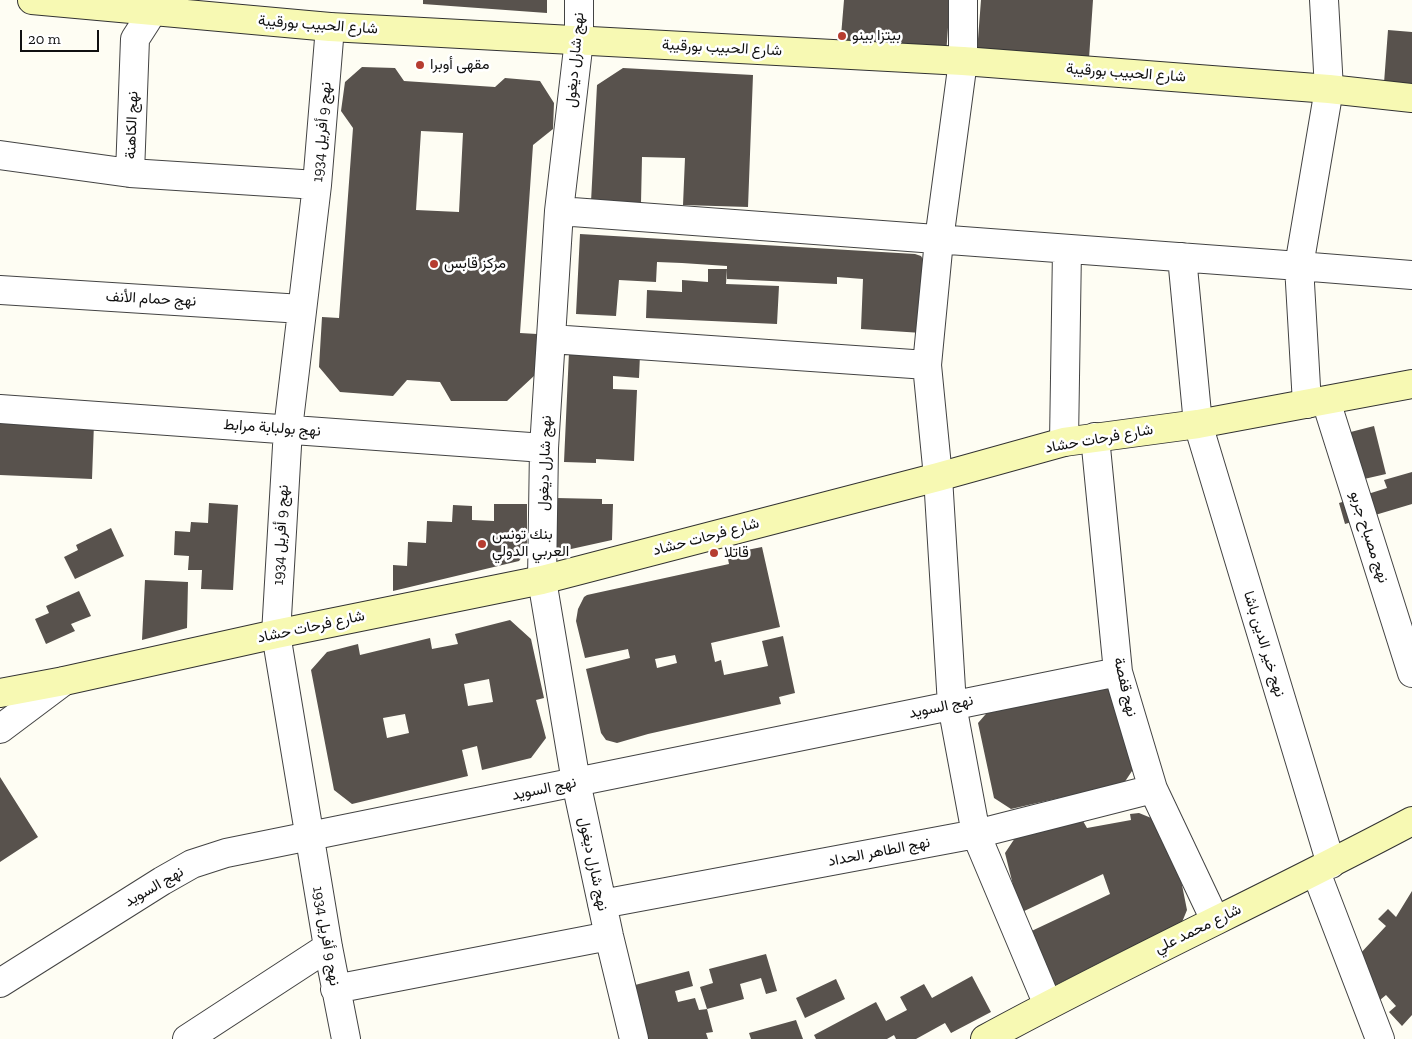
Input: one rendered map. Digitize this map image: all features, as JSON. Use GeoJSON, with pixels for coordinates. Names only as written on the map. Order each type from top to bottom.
{"type":"FeatureCollection","features":[{"type":"Feature","properties":{"kind":"street","name":"شارع الحبيب بورقيبة"},"geometry":{"type":"LineString","coordinates":[[32,0],[153,5],[330,27],[964,61],[1329,89],[1412,98]]}},
{"type":"Feature","properties":{"kind":"street","name":"نهج شارل ديغول"},"geometry":{"type":"LineString","coordinates":[[579,0],[579,40],[559,211],[544,448],[542,580],[576,782],[608,936],[634,1039]]}},
{"type":"Feature","properties":{"kind":"street"},"geometry":{"type":"LineString","coordinates":[[962,0],[964,61],[939,240],[927,366],[938,477],[952,705],[976,834],[1048,1005]]}},
{"type":"Feature","properties":{"kind":"street","name":"نهج مصباح جربو"},"geometry":{"type":"LineString","coordinates":[[1324,0],[1329,89],[1299,266],[1316,403],[1412,673]]}},
{"type":"Feature","properties":{"kind":"street"},"geometry":{"type":"LineString","coordinates":[[121,4],[135,39]]}},
{"type":"Feature","properties":{"kind":"street"},"geometry":{"type":"LineString","coordinates":[[135,39],[153,5]]}},
{"type":"Feature","properties":{"kind":"street","name":"نهج 9 أفريل 1934"},"geometry":{"type":"LineString","coordinates":[[330,27],[317,185],[288,429],[276,634],[328,947],[346,1039]]}},
{"type":"Feature","properties":{"kind":"street","name":"نهج الكاهنة"},"geometry":{"type":"LineString","coordinates":[[0,155],[130,173],[135,39]]}},
{"type":"Feature","properties":{"kind":"street"},"geometry":{"type":"LineString","coordinates":[[130,173],[317,185]]}},
{"type":"Feature","properties":{"kind":"street"},"geometry":{"type":"LineString","coordinates":[[559,211],[1412,276]]}},
{"type":"Feature","properties":{"kind":"street"},"geometry":{"type":"LineString","coordinates":[[1064,442],[1067,249]]}},
{"type":"Feature","properties":{"kind":"street","name":"نهج خير الدين باشا"},"geometry":{"type":"LineString","coordinates":[[1182,257],[1198,424],[1323,868],[1380,1039]]}},
{"type":"Feature","properties":{"kind":"street","name":"نهج حمام الأنف"},"geometry":{"type":"LineString","coordinates":[[0,290],[302,309]]}},
{"type":"Feature","properties":{"kind":"street"},"geometry":{"type":"LineString","coordinates":[[551,339],[927,366]]}},
{"type":"Feature","properties":{"kind":"street","name":"شارع فرحات حشاد"},"geometry":{"type":"LineString","coordinates":[[0,693],[542,580],[938,477],[1064,442],[1198,424],[1412,384]]}},
{"type":"Feature","properties":{"kind":"street","name":"نهج بولبابة مرابط"},"geometry":{"type":"LineString","coordinates":[[0,409],[544,448]]}},
{"type":"Feature","properties":{"kind":"street","name":"نهج قفصة"},"geometry":{"type":"LineString","coordinates":[[1094,437],[1118,672],[1153,789],[1215,920]]}},
{"type":"Feature","properties":{"kind":"street","name":"نهج السويد"},"geometry":{"type":"LineString","coordinates":[[0,983],[128,901],[192,864],[234,851],[1118,672]]}},
{"type":"Feature","properties":{"kind":"street"},"geometry":{"type":"LineString","coordinates":[[0,729],[64,681]]}},
{"type":"Feature","properties":{"kind":"street","name":"نهج الطاهر الحداد"},"geometry":{"type":"LineString","coordinates":[[602,904],[976,834],[1153,789]]}},
{"type":"Feature","properties":{"kind":"street","name":"شارع محمد علي"},"geometry":{"type":"LineString","coordinates":[[986,1039],[1048,1005],[1215,920],[1323,868],[1412,821]]}},
{"type":"Feature","properties":{"kind":"street"},"geometry":{"type":"LineString","coordinates":[[336,989],[608,936]]}},
{"type":"Feature","properties":{"kind":"street"},"geometry":{"type":"LineString","coordinates":[[187,1039],[328,947]]}},
{"type":"Feature","properties":{"kind":"building"},"geometry":{"type":"Polygon","coordinates":[[[423,0],[547,0],[547,13],[423,4],[423,0]]]}},
{"type":"Feature","properties":{"kind":"building"},"geometry":{"type":"Polygon","coordinates":[[[844,0],[950,0],[945,69],[839,60],[844,0]]]}},
{"type":"Feature","properties":{"kind":"building"},"geometry":{"type":"Polygon","coordinates":[[[981,0],[1093,0],[1088,73],[976,65],[981,0]]]}},
{"type":"Feature","properties":{"kind":"building"},"geometry":{"type":"Polygon","coordinates":[[[1388,30],[1412,32],[1412,85],[1384,83],[1388,30]]]}},
{"type":"Feature","properties":{"kind":"building","name":"مركز قابس"},"geometry":{"type":"Polygon","coordinates":[[[362,67],[395,68],[404,81],[495,87],[505,78],[540,81],[554,103],[553,129],[533,145],[520,333],[537,334],[535,375],[507,401],[451,401],[440,382],[407,380],[393,396],[340,392],[319,367],[322,317],[339,318],[353,128],[341,111],[345,82],[362,67]],[[421,131],[416,210],[459,212],[463,133],[421,131]]]}},
{"type":"Feature","properties":{"kind":"building"},"geometry":{"type":"Polygon","coordinates":[[[623,68],[753,75],[748,207],[683,205],[685,158],[642,157],[641,203],[591,202],[597,85],[623,68]]]}},
{"type":"Feature","properties":{"kind":"building"},"geometry":{"type":"Polygon","coordinates":[[[580,234],[915,254],[921,256],[924,261],[922,333],[861,329],[863,279],[837,277],[837,284],[727,279],[727,266],[682,263],[657,262],[656,282],[619,280],[616,316],[576,314],[580,234]]]}},
{"type":"Feature","properties":{"kind":"building"},"geometry":{"type":"Polygon","coordinates":[[[708,269],[727,269],[726,284],[779,286],[777,324],[646,318],[647,290],[682,292],[682,280],[708,282],[708,269]]]}},
{"type":"Feature","properties":{"kind":"building"},"geometry":{"type":"Polygon","coordinates":[[[569,352],[640,355],[639,378],[613,376],[613,389],[637,390],[634,461],[596,459],[596,463],[564,462],[569,352]]]}},
{"type":"Feature","properties":{"kind":"building"},"geometry":{"type":"Polygon","coordinates":[[[0,418],[94,423],[92,479],[0,475],[0,418]]]}},
{"type":"Feature","properties":{"kind":"building"},"geometry":{"type":"Polygon","coordinates":[[[1374,426],[1386,474],[1351,482],[1339,435],[1374,426]]]}},
{"type":"Feature","properties":{"kind":"building"},"geometry":{"type":"Polygon","coordinates":[[[1412,472],[1412,504],[1345,524],[1339,503],[1387,488],[1384,480],[1412,472]]]}},
{"type":"Feature","properties":{"kind":"building"},"geometry":{"type":"Polygon","coordinates":[[[556,498],[602,499],[602,504],[613,504],[612,540],[553,553],[556,498]]]}},
{"type":"Feature","properties":{"kind":"building"},"geometry":{"type":"Polygon","coordinates":[[[209,503],[238,505],[233,590],[201,589],[202,570],[188,570],[189,556],[174,555],[175,531],[190,532],[191,522],[208,523],[209,503]]]}},
{"type":"Feature","properties":{"kind":"building"},"geometry":{"type":"Polygon","coordinates":[[[494,504],[527,504],[527,550],[519,561],[393,591],[393,565],[407,566],[408,542],[426,543],[427,521],[452,522],[453,505],[472,506],[472,520],[494,521],[494,504]]]}},
{"type":"Feature","properties":{"kind":"building"},"geometry":{"type":"Polygon","coordinates":[[[111,528],[124,556],[75,579],[64,557],[78,550],[76,545],[111,528]]]}},
{"type":"Feature","properties":{"kind":"building"},"geometry":{"type":"Polygon","coordinates":[[[762,547],[780,627],[711,643],[715,662],[721,660],[724,675],[768,666],[762,641],[783,636],[795,693],[779,697],[781,704],[648,734],[617,743],[606,740],[601,733],[586,669],[630,658],[628,649],[585,658],[576,621],[578,609],[584,597],[729,564],[727,554],[762,547]],[[675,655],[655,659],[657,668],[677,663],[675,655]]]}},
{"type":"Feature","properties":{"kind":"building"},"geometry":{"type":"Polygon","coordinates":[[[145,580],[188,582],[187,628],[142,640],[145,580]]]}},
{"type":"Feature","properties":{"kind":"building"},"geometry":{"type":"Polygon","coordinates":[[[79,591],[91,616],[71,624],[75,631],[46,644],[35,619],[49,613],[46,606],[79,591]]]}},
{"type":"Feature","properties":{"kind":"building"},"geometry":{"type":"Polygon","coordinates":[[[510,620],[531,639],[544,698],[536,700],[546,738],[531,758],[482,770],[477,746],[462,750],[468,776],[352,804],[334,790],[311,670],[327,652],[358,644],[360,655],[430,638],[432,649],[458,644],[455,634],[510,620]],[[489,679],[464,684],[468,706],[493,702],[489,679]],[[405,714],[383,718],[387,738],[409,733],[405,714]]]}},
{"type":"Feature","properties":{"kind":"building"},"geometry":{"type":"Polygon","coordinates":[[[1097,682],[1116,694],[1136,765],[1124,783],[1011,809],[994,798],[978,723],[992,707],[1097,682]]]}},
{"type":"Feature","properties":{"kind":"building"},"geometry":{"type":"Polygon","coordinates":[[[0,777],[38,837],[0,862],[0,777]]]}},
{"type":"Feature","properties":{"kind":"building"},"geometry":{"type":"Polygon","coordinates":[[[1139,813],[1161,822],[1180,875],[1187,910],[1180,927],[1125,950],[1050,988],[1021,936],[1110,894],[1103,874],[1020,913],[1005,853],[1019,832],[1083,821],[1087,828],[1131,820],[1130,814],[1139,813]]]}},
{"type":"Feature","properties":{"kind":"building"},"geometry":{"type":"Polygon","coordinates":[[[1412,891],[1412,1015],[1402,1026],[1389,1012],[1396,1006],[1386,995],[1380,1000],[1358,956],[1386,926],[1378,919],[1388,909],[1396,917],[1412,891]]]}},
{"type":"Feature","properties":{"kind":"building"},"geometry":{"type":"Polygon","coordinates":[[[766,954],[777,991],[766,994],[761,978],[740,984],[744,999],[707,1009],[700,987],[713,983],[709,969],[766,954]]]}},
{"type":"Feature","properties":{"kind":"building"},"geometry":{"type":"Polygon","coordinates":[[[689,971],[693,986],[675,991],[678,1002],[695,998],[699,1010],[707,1009],[713,1032],[706,1033],[708,1039],[648,1039],[635,985],[689,971]]]}},
{"type":"Feature","properties":{"kind":"building"},"geometry":{"type":"Polygon","coordinates":[[[972,976],[991,1012],[951,1033],[945,1023],[916,1039],[896,1039],[894,1035],[887,1039],[816,1039],[814,1035],[876,1002],[886,1021],[907,1010],[900,997],[924,984],[932,998],[972,976]]]}},
{"type":"Feature","properties":{"kind":"building"},"geometry":{"type":"Polygon","coordinates":[[[836,979],[845,999],[805,1018],[796,998],[836,979]]]}},
{"type":"Feature","properties":{"kind":"building"},"geometry":{"type":"Polygon","coordinates":[[[796,1020],[803,1039],[751,1039],[749,1033],[796,1020]]]}},
{"type":"Feature","properties":{"kind":"place","name":"بيتزا بينو"},"geometry":{"type":"Point","coordinates":[842,36]}},
{"type":"Feature","properties":{"kind":"place","name":"مقهى أوبرا"},"geometry":{"type":"Point","coordinates":[420,65]}},
{"type":"Feature","properties":{"kind":"place","name":"مركز قابس"},"geometry":{"type":"Point","coordinates":[434,264]}},
{"type":"Feature","properties":{"kind":"place","name":"بنك تونس العربي الدولي"},"geometry":{"type":"Point","coordinates":[482,544]}},
{"type":"Feature","properties":{"kind":"place","name":"قاتلا"},"geometry":{"type":"Point","coordinates":[714,553]}}]}
